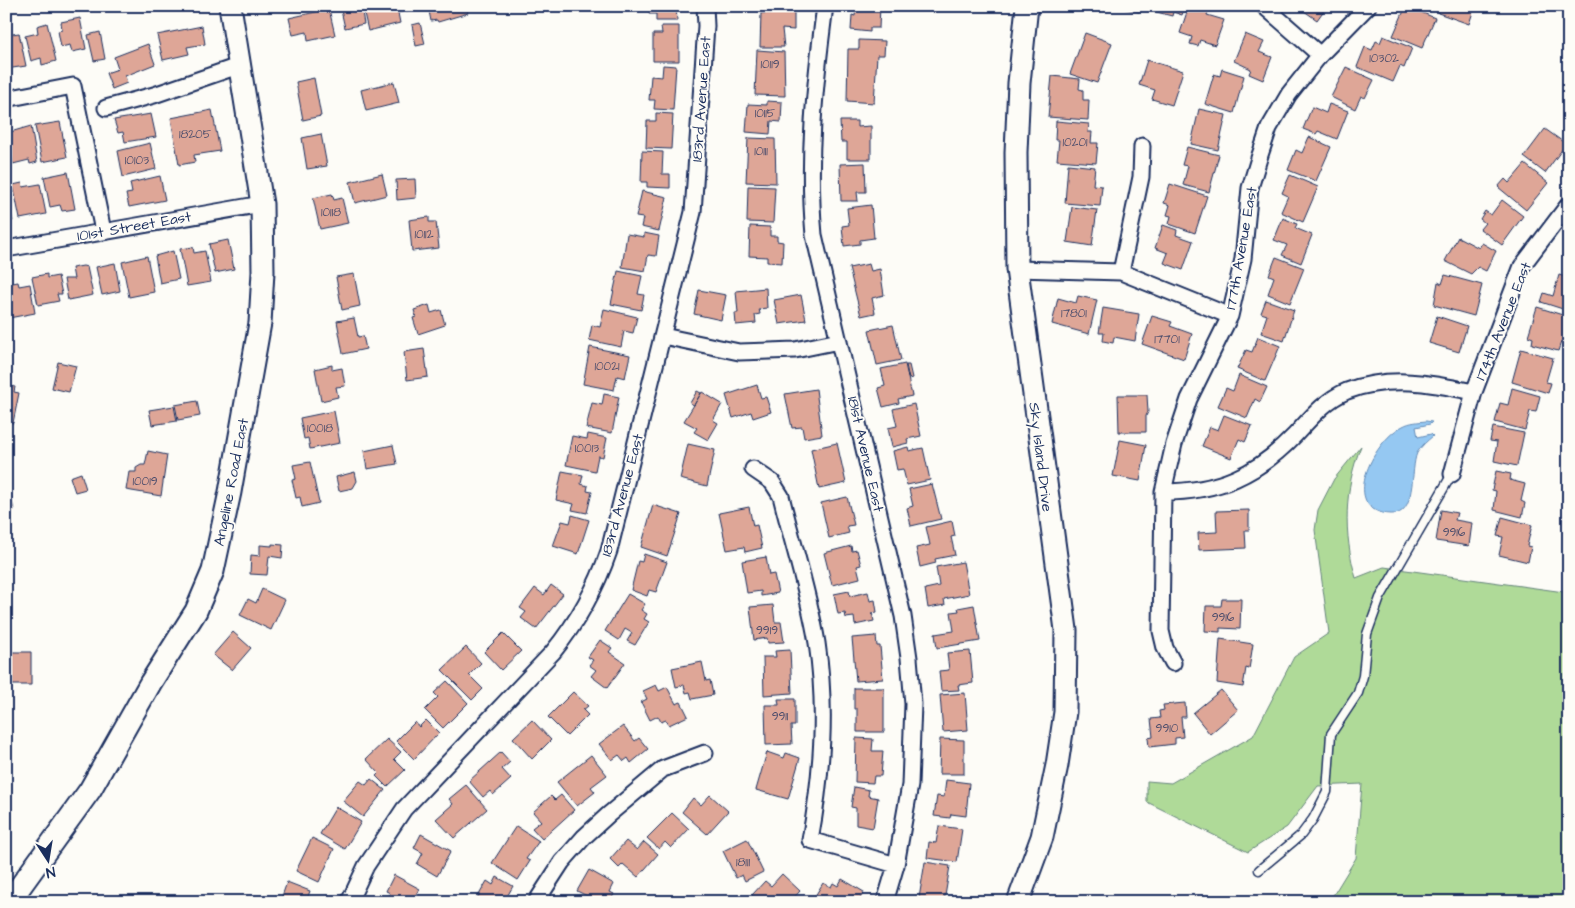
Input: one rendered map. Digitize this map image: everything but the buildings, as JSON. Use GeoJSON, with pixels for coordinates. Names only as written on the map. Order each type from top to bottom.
{"type":"FeatureCollection","features":[{"type":"Feature","properties":{"kind":"street","name":"Angeline Road East"},"geometry":{"type":"LineString","coordinates":[[9,902],[90,790],[206,590],[212,571],[230,492],[260,323],[263,272],[262,204],[230,6]]}},
{"type":"Feature","properties":{"kind":"street","name":"183rd Avenue East"},"geometry":{"type":"LineString","coordinates":[[350,902],[370,859],[404,809],[553,652],[570,632],[599,580],[609,551],[663,336],[694,202],[705,36],[705,6]]}},
{"type":"Feature","properties":{"kind":"street","name":"181st Avenue East"},"geometry":{"type":"LineString","coordinates":[[825,6],[813,101],[811,204],[814,235],[899,598],[909,658],[913,743],[905,823],[896,865],[885,902]]}},
{"type":"Feature","properties":{"kind":"street","name":"Sky Island Drive"},"geometry":{"type":"LineString","coordinates":[[1018,902],[1042,837],[1057,765],[1065,712],[1066,630],[1017,269],[1016,152],[1019,83],[1027,6]]}},
{"type":"Feature","properties":{"kind":"street"},"geometry":{"type":"LineString","coordinates":[[1264,6],[1320,55]]}},
{"type":"Feature","properties":{"kind":"street","name":"177th Avenue East"},"geometry":{"type":"LineString","coordinates":[[1173,664],[1165,648],[1161,631],[1163,492],[1174,444],[1188,398],[1230,316],[1243,259],[1250,188],[1269,128],[1289,94],[1320,55],[1368,6]]}},
{"type":"Feature","properties":{"kind":"street"},"geometry":{"type":"LineString","coordinates":[[106,108],[154,95],[241,66]]}},
{"type":"Feature","properties":{"kind":"street"},"geometry":{"type":"LineString","coordinates":[[6,99],[72,86],[103,231]]}},
{"type":"Feature","properties":{"kind":"street"},"geometry":{"type":"LineString","coordinates":[[1121,272],[1141,177],[1142,146]]}},
{"type":"Feature","properties":{"kind":"street","name":"101st Street East"},"geometry":{"type":"LineString","coordinates":[[6,249],[262,204]]}},
{"type":"Feature","properties":{"kind":"street","name":"174th Avenue East"},"geometry":{"type":"LineString","coordinates":[[1452,474],[1474,392],[1522,266],[1569,204]]}},
{"type":"Feature","properties":{"kind":"street"},"geometry":{"type":"LineString","coordinates":[[1017,269],[1121,272],[1230,316]]}},
{"type":"Feature","properties":{"kind":"street"},"geometry":{"type":"LineString","coordinates":[[663,336],[739,352],[795,350],[839,341]]}},
{"type":"Feature","properties":{"kind":"street"},"geometry":{"type":"LineString","coordinates":[[1163,492],[1192,492],[1216,487],[1264,464],[1323,405],[1346,392],[1396,381],[1419,381],[1474,392]]}},
{"type":"Feature","properties":{"kind":"street"},"geometry":{"type":"LineString","coordinates":[[753,469],[772,482],[781,496],[817,643],[821,676],[823,729],[817,800],[810,840],[896,865]]}},
{"type":"Feature","properties":{"kind":"street"},"geometry":{"type":"LineString","coordinates":[[536,902],[562,862],[584,837],[608,815],[664,769],[705,753]]}},
{"type":"Feature","properties":{"kind":"lane"},"geometry":{"type":"LineString","coordinates":[[1259,870],[1301,834],[1313,819],[1323,800],[1329,780],[1331,734],[1358,693],[1372,615],[1452,474]]}},
{"type":"Feature","properties":{"kind":"green space"},"geometry":{"type":"Polygon","coordinates":[[[1361,446],[1351,478],[1347,511],[1349,545],[1356,578],[1384,567],[1564,592],[1569,560],[1569,902],[1329,902],[1356,858],[1362,784],[1318,786],[1287,827],[1248,852],[1147,802],[1147,781],[1171,783],[1253,736],[1294,657],[1329,633],[1315,530],[1318,510],[1334,479],[1361,446]]]}},
{"type":"Feature","properties":{"kind":"water"},"geometry":{"type":"Polygon","coordinates":[[[1426,421],[1432,422],[1416,427],[1418,437],[1431,434],[1433,436],[1417,453],[1409,500],[1405,508],[1399,513],[1391,514],[1375,510],[1366,501],[1364,489],[1366,474],[1372,459],[1381,445],[1392,434],[1406,425],[1426,421]]]}}]}
